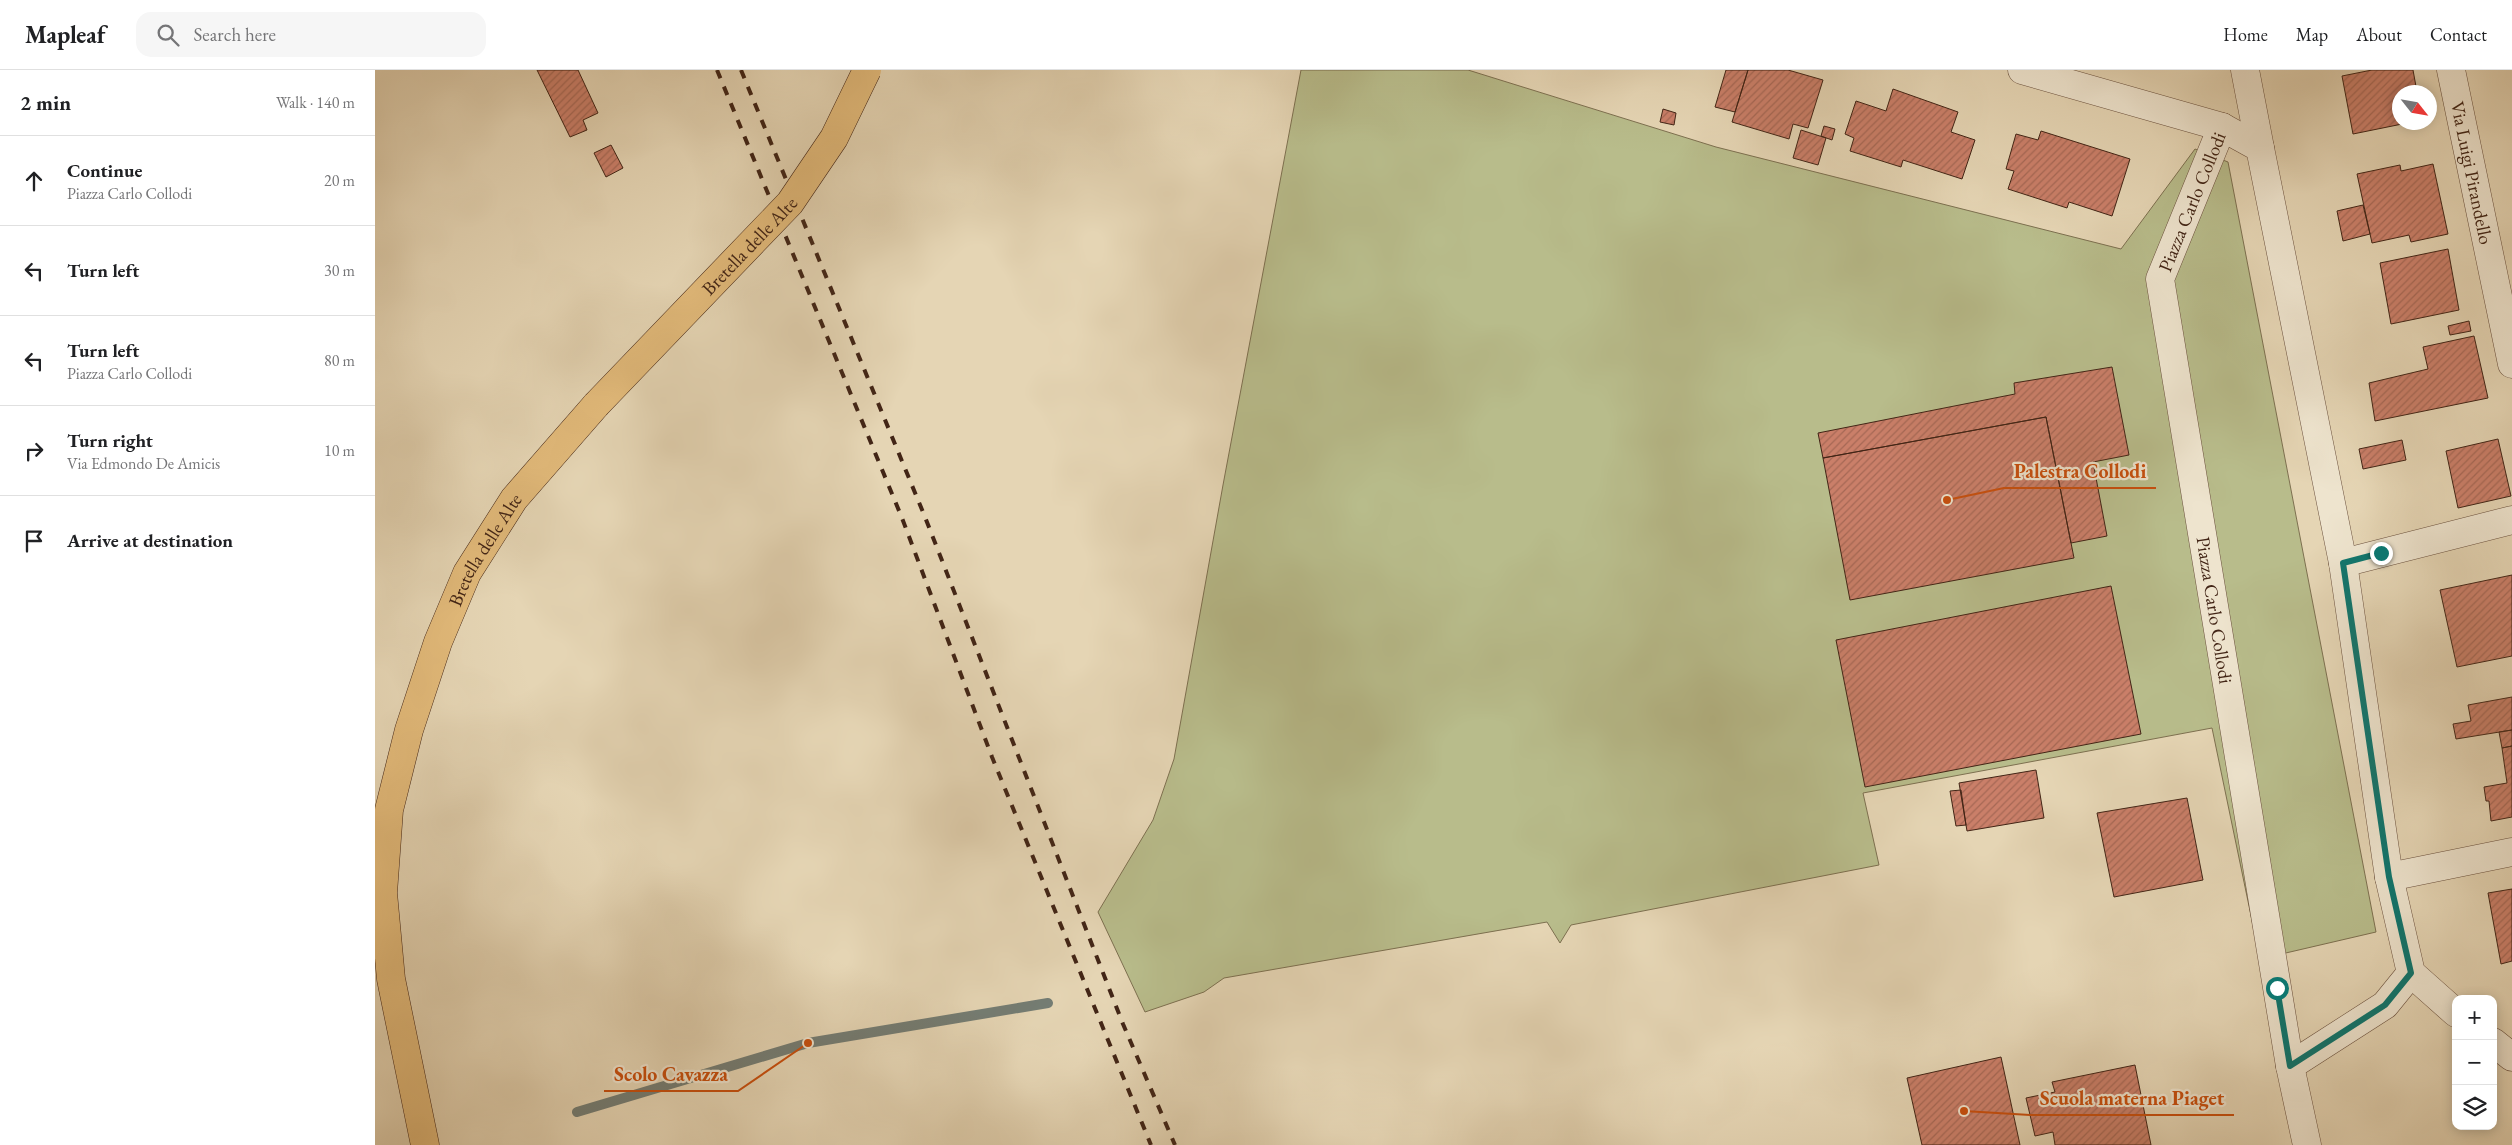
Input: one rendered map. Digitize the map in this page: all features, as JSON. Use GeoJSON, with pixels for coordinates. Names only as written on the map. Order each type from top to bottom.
{"type":"FeatureCollection","features":[{"type":"Feature","properties":{"kind":"main road","name":"Bretella delle Alte"},"geometry":{"type":"LineString","coordinates":[[425,1145],[391,979],[383,893],[389,810],[409,730],[438,642],[467,573],[514,499],[596,405],[790,203],[834,138],[867,70]]}},
{"type":"Feature","properties":{"kind":"street"},"geometry":{"type":"LineString","coordinates":[[2022,70],[2222,127]]}},
{"type":"Feature","properties":{"kind":"street"},"geometry":{"type":"LineString","coordinates":[[2245,70],[2343,563],[2389,877],[2411,973],[2452,1009]]}},
{"type":"Feature","properties":{"kind":"street","name":"Via Luigi Pirandello"},"geometry":{"type":"LineString","coordinates":[[2451,70],[2512,364]]}},
{"type":"Feature","properties":{"kind":"street","name":"Piazza Carlo Collodi"},"geometry":{"type":"LineString","coordinates":[[2260,148],[2222,127],[2160,279],[2290,1066],[2307,1145]]}},
{"type":"Feature","properties":{"kind":"street"},"geometry":{"type":"LineString","coordinates":[[2343,563],[2512,520]]}},
{"type":"Feature","properties":{"kind":"street"},"geometry":{"type":"LineString","coordinates":[[2389,877],[2512,852]]}},
{"type":"Feature","properties":{"kind":"street"},"geometry":{"type":"LineString","coordinates":[[2290,1066],[2385,1005],[2411,973]]}},
{"type":"Feature","properties":{"kind":"street"},"geometry":{"type":"LineString","coordinates":[[2497,1045],[2512,1057]]}},
{"type":"Feature","properties":{"kind":"green space"},"geometry":{"type":"Polygon","coordinates":[[[1301,70],[1468,70],[1716,147],[2121,249],[2195,149],[2228,162],[2376,932],[2260,959],[2212,728],[1863,793],[1879,865],[1571,925],[1560,943],[1547,922],[1224,978],[1204,992],[1145,1012],[1098,912],[1153,820],[1174,759],[1301,70]]]}},
{"type":"Feature","properties":{"kind":"building"},"geometry":{"type":"Polygon","coordinates":[[[537,70],[578,70],[598,113],[583,120],[587,130],[570,137],[537,70]]]}},
{"type":"Feature","properties":{"kind":"building"},"geometry":{"type":"Polygon","coordinates":[[[1726,70],[1748,70],[1735,112],[1715,107],[1726,70]]]}},
{"type":"Feature","properties":{"kind":"building"},"geometry":{"type":"Polygon","coordinates":[[[1748,70],[1788,70],[1823,80],[1808,128],[1793,124],[1789,139],[1732,122],[1748,70]]]}},
{"type":"Feature","properties":{"kind":"building"},"geometry":{"type":"Polygon","coordinates":[[[2372,70],[2413,70],[2416,85],[2392,85],[2392,126],[2353,134],[2342,76],[2372,70]]]}},
{"type":"Feature","properties":{"kind":"building"},"geometry":{"type":"Polygon","coordinates":[[[1893,89],[1958,112],[1951,132],[1975,140],[1962,179],[1903,160],[1901,167],[1850,151],[1854,138],[1845,134],[1856,101],[1886,111],[1893,89]]]}},
{"type":"Feature","properties":{"kind":"building"},"geometry":{"type":"Polygon","coordinates":[[[1663,109],[1676,113],[1674,125],[1660,122],[1663,109]]]}},
{"type":"Feature","properties":{"kind":"building"},"geometry":{"type":"Polygon","coordinates":[[[1824,126],[1835,129],[1832,140],[1821,136],[1824,126]]]}},
{"type":"Feature","properties":{"kind":"building"},"geometry":{"type":"Polygon","coordinates":[[[1801,130],[1826,138],[1818,165],[1793,158],[1801,130]]]}},
{"type":"Feature","properties":{"kind":"building"},"geometry":{"type":"Polygon","coordinates":[[[2041,131],[2130,159],[2112,216],[2069,202],[2067,208],[2008,189],[2014,171],[2006,169],[2016,134],[2038,140],[2041,131]]]}},
{"type":"Feature","properties":{"kind":"building"},"geometry":{"type":"Polygon","coordinates":[[[611,145],[623,168],[606,177],[594,153],[611,145]]]}},
{"type":"Feature","properties":{"kind":"building"},"geometry":{"type":"Polygon","coordinates":[[[2433,164],[2448,234],[2411,242],[2409,235],[2372,243],[2357,174],[2400,165],[2401,171],[2433,164]]]}},
{"type":"Feature","properties":{"kind":"building"},"geometry":{"type":"Polygon","coordinates":[[[2363,205],[2370,234],[2343,241],[2337,211],[2363,205]]]}},
{"type":"Feature","properties":{"kind":"building"},"geometry":{"type":"Polygon","coordinates":[[[2448,249],[2459,310],[2391,324],[2380,263],[2448,249]]]}},
{"type":"Feature","properties":{"kind":"building"},"geometry":{"type":"Polygon","coordinates":[[[2469,321],[2471,331],[2450,335],[2448,326],[2469,321]]]}},
{"type":"Feature","properties":{"kind":"building"},"geometry":{"type":"Polygon","coordinates":[[[2474,336],[2488,398],[2375,421],[2369,383],[2428,369],[2423,347],[2474,336]]]}},
{"type":"Feature","properties":{"kind":"building"},"geometry":{"type":"Polygon","coordinates":[[[2112,367],[2129,455],[2093,462],[2107,536],[2071,543],[2046,417],[1823,458],[1818,433],[2015,394],[2014,383],[2112,367]]]}},
{"type":"Feature","properties":{"kind":"building"},"geometry":{"type":"Polygon","coordinates":[[[2046,417],[2074,558],[1850,600],[1823,458],[2046,417]]]}},
{"type":"Feature","properties":{"kind":"building"},"geometry":{"type":"Polygon","coordinates":[[[2498,439],[2511,496],[2458,508],[2446,451],[2498,439]]]}},
{"type":"Feature","properties":{"kind":"building"},"geometry":{"type":"Polygon","coordinates":[[[2402,440],[2406,460],[2363,469],[2359,449],[2402,440]]]}},
{"type":"Feature","properties":{"kind":"building"},"geometry":{"type":"Polygon","coordinates":[[[2512,575],[2512,656],[2457,667],[2440,590],[2512,575]]]}},
{"type":"Feature","properties":{"kind":"building"},"geometry":{"type":"Polygon","coordinates":[[[2111,586],[2141,734],[1865,787],[1836,640],[2111,586]]]}},
{"type":"Feature","properties":{"kind":"building"},"geometry":{"type":"Polygon","coordinates":[[[2512,697],[2512,730],[2456,739],[2453,724],[2471,721],[2468,705],[2512,697]]]}},
{"type":"Feature","properties":{"kind":"building"},"geometry":{"type":"Polygon","coordinates":[[[2512,730],[2512,746],[2502,748],[2499,732],[2512,730]]]}},
{"type":"Feature","properties":{"kind":"building"},"geometry":{"type":"Polygon","coordinates":[[[2512,746],[2512,817],[2491,821],[2489,801],[2486,801],[2484,787],[2507,783],[2502,748],[2512,746]]]}},
{"type":"Feature","properties":{"kind":"building"},"geometry":{"type":"Polygon","coordinates":[[[2036,770],[2044,818],[1967,831],[1959,783],[2036,770]]]}},
{"type":"Feature","properties":{"kind":"building"},"geometry":{"type":"Polygon","coordinates":[[[1961,790],[1966,825],[1956,826],[1950,791],[1961,790]]]}},
{"type":"Feature","properties":{"kind":"building"},"geometry":{"type":"Polygon","coordinates":[[[2187,798],[2203,880],[2114,897],[2097,813],[2187,798]]]}},
{"type":"Feature","properties":{"kind":"building"},"geometry":{"type":"Polygon","coordinates":[[[2512,889],[2512,961],[2501,964],[2488,893],[2512,889]]]}},
{"type":"Feature","properties":{"kind":"building"},"geometry":{"type":"Polygon","coordinates":[[[2001,1057],[2020,1145],[1922,1145],[1907,1078],[2001,1057]]]}},
{"type":"Feature","properties":{"kind":"building"},"geometry":{"type":"Polygon","coordinates":[[[2135,1065],[2151,1145],[2055,1145],[2053,1132],[2035,1136],[2026,1098],[2055,1092],[2052,1082],[2135,1065]]]}},
{"type":"Feature","properties":{"kind":"waterway"},"geometry":{"type":"LineString","coordinates":[[577,1112],[808,1043],[1048,1003]]}},
{"type":"Feature","properties":{"kind":"railway"},"geometry":{"type":"LineString","coordinates":[[717,70],[902,518],[992,757],[1151,1145]]}},
{"type":"Feature","properties":{"kind":"railway"},"geometry":{"type":"LineString","coordinates":[[741,70],[925,517],[1123,1024],[1175,1145]]}},
{"type":"Feature","properties":{"kind":"place","name":"Palestra Collodi"},"geometry":{"type":"Point","coordinates":[1947,500]}},
{"type":"Feature","properties":{"kind":"place","name":"Scolo Cavazza"},"geometry":{"type":"Point","coordinates":[808,1043]}},
{"type":"Feature","properties":{"kind":"place","name":"Scuola materna Piaget"},"geometry":{"type":"Point","coordinates":[1964,1111]}},
{"type":"Feature","properties":{"kind":"route"},"geometry":{"type":"LineString","coordinates":[[2277,988],[2290,1066],[2385,1005],[2411,973],[2389,877],[2343,563],[2381,553]]}}]}
